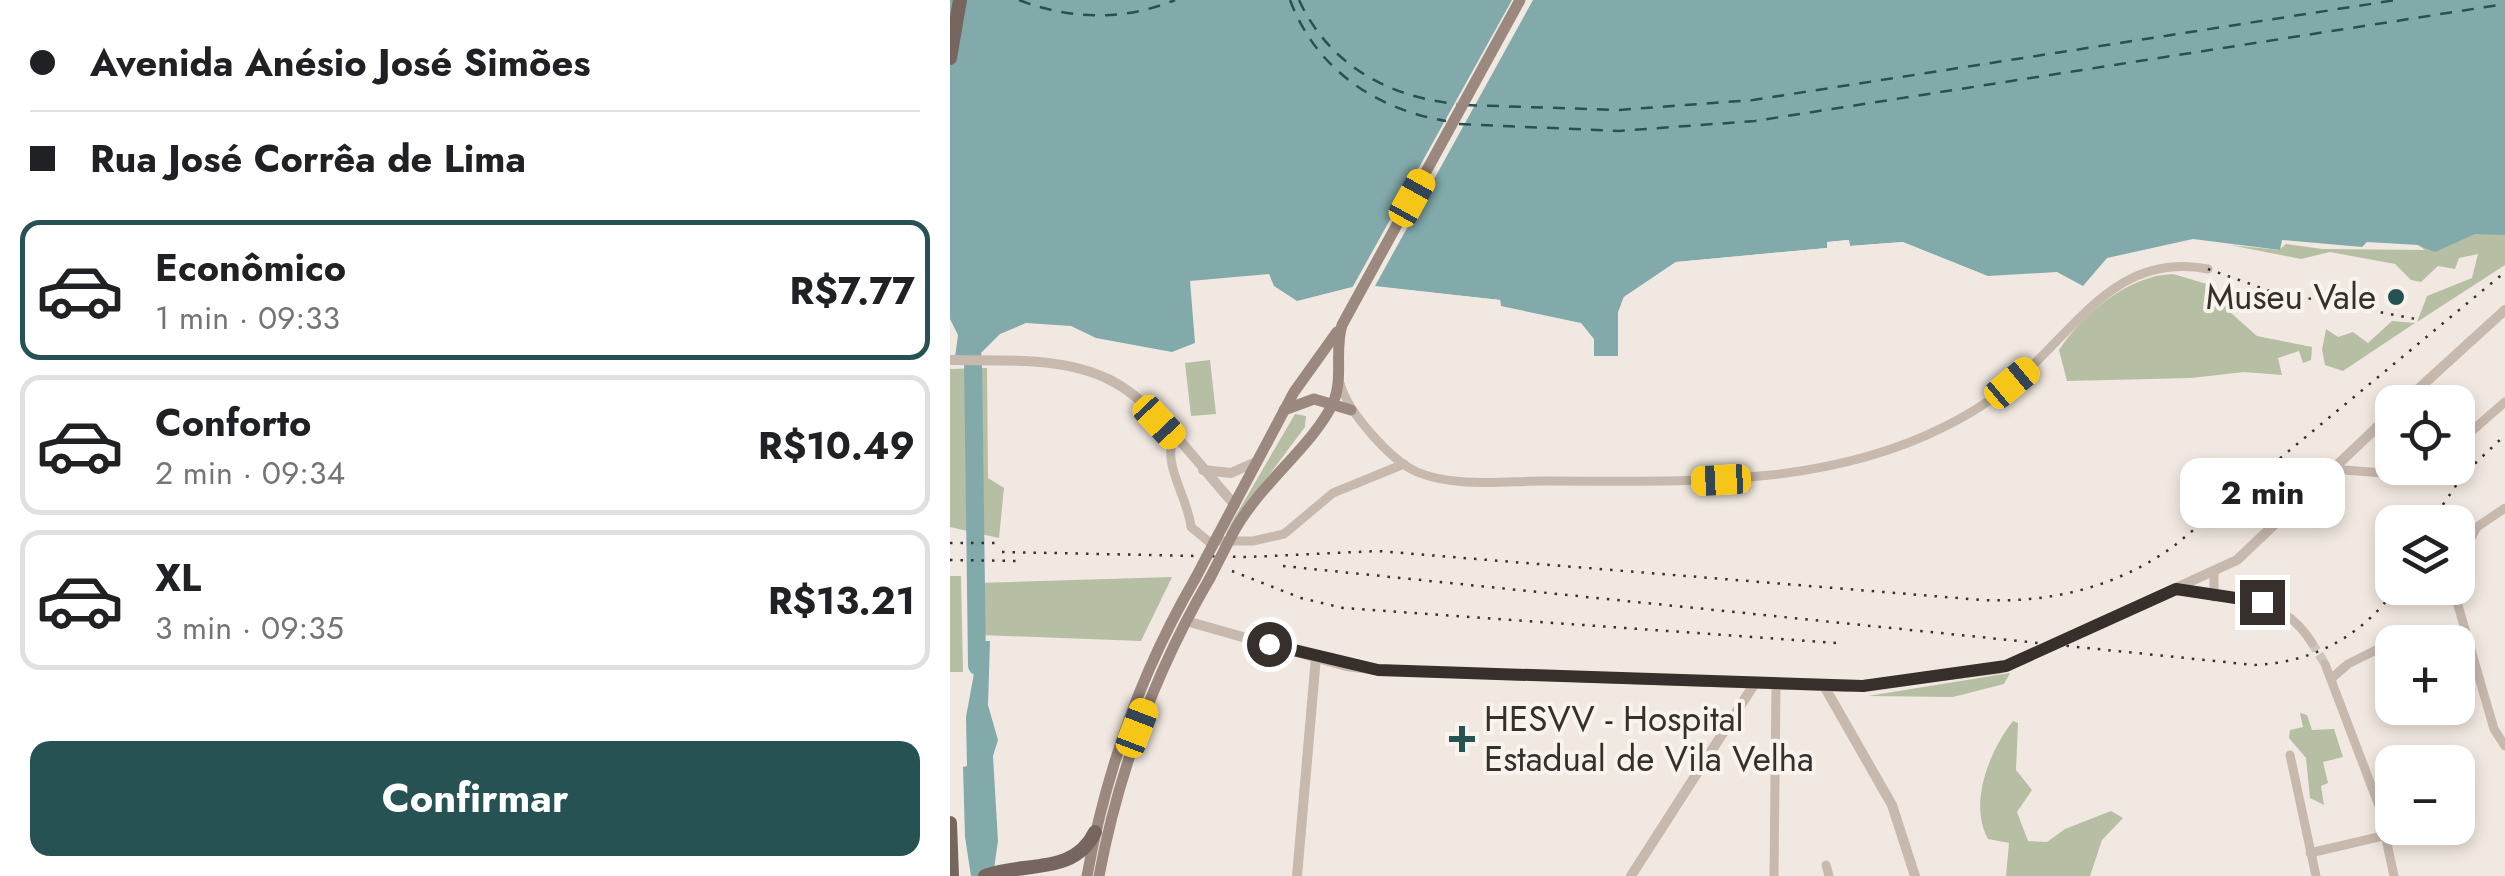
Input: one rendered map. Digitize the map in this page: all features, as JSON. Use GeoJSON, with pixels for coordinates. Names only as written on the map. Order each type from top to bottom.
{"type":"FeatureCollection","features":[{"type":"Feature","properties":{"kind":"main road"},"geometry":{"type":"LineString","coordinates":[[950,58],[960,0]]}},
{"type":"Feature","properties":{"kind":"main road"},"geometry":{"type":"LineString","coordinates":[[1086,876],[1135,698],[1284,410],[1358,297],[1520,0]]}},
{"type":"Feature","properties":{"kind":"main road"},"geometry":{"type":"LineString","coordinates":[[1099,876],[1137,728],[1186,620],[1251,501],[1332,403],[1339,375],[1342,324]]}},
{"type":"Feature","properties":{"kind":"main road"},"geometry":{"type":"LineString","coordinates":[[1284,410],[1308,399],[1351,410]]}},
{"type":"Feature","properties":{"kind":"main road"},"geometry":{"type":"LineString","coordinates":[[950,823],[952,876]]}},
{"type":"Feature","properties":{"kind":"main road"},"geometry":{"type":"LineString","coordinates":[[985,876],[1000,870],[1044,867],[1075,857],[1096,832]]}},
{"type":"Feature","properties":{"kind":"main road"},"geometry":{"type":"LineString","coordinates":[[1044,867],[1066,876]]}},
{"type":"Feature","properties":{"kind":"street"},"geometry":{"type":"LineString","coordinates":[[1339,375],[1351,410],[1404,464],[1426,475],[1473,480],[1693,482],[1835,464],[1908,443],[1978,408],[2031,367],[2094,300],[2126,279],[2162,267],[2208,269]]}},
{"type":"Feature","properties":{"kind":"street"},"geometry":{"type":"LineString","coordinates":[[2423,385],[2505,310]]}},
{"type":"Feature","properties":{"kind":"street"},"geometry":{"type":"LineString","coordinates":[[950,360],[1070,368],[1112,380],[1138,400],[1234,505]]}},
{"type":"Feature","properties":{"kind":"street"},"geometry":{"type":"LineString","coordinates":[[2475,428],[2505,402]]}},
{"type":"Feature","properties":{"kind":"street"},"geometry":{"type":"LineString","coordinates":[[1186,620],[1316,658],[1378,670],[1824,686],[1879,685],[2006,666],[2214,572],[2254,548],[2375,429]]}},
{"type":"Feature","properties":{"kind":"street"},"geometry":{"type":"LineString","coordinates":[[1174,438],[1170,460],[1188,504],[1191,527],[1208,541],[1253,541],[1284,534],[1334,493],[1404,464]]}},
{"type":"Feature","properties":{"kind":"street"},"geometry":{"type":"LineString","coordinates":[[1203,470],[1231,473],[1258,460]]}},
{"type":"Feature","properties":{"kind":"street"},"geometry":{"type":"LineString","coordinates":[[2332,469],[2375,472]]}},
{"type":"Feature","properties":{"kind":"street"},"geometry":{"type":"LineString","coordinates":[[2475,532],[2505,508]]}},
{"type":"Feature","properties":{"kind":"street"},"geometry":{"type":"LineString","coordinates":[[2214,572],[2214,597]]}},
{"type":"Feature","properties":{"kind":"street"},"geometry":{"type":"LineString","coordinates":[[2176,589],[2276,606],[2297,621],[2312,643]]}},
{"type":"Feature","properties":{"kind":"street"},"geometry":{"type":"LineString","coordinates":[[2459,605],[2494,729],[2505,746]]}},
{"type":"Feature","properties":{"kind":"street"},"geometry":{"type":"LineString","coordinates":[[2332,678],[2348,664],[2375,650]]}},
{"type":"Feature","properties":{"kind":"street"},"geometry":{"type":"LineString","coordinates":[[1297,876],[1316,658]]}},
{"type":"Feature","properties":{"kind":"street"},"geometry":{"type":"LineString","coordinates":[[2326,664],[2375,800]]}},
{"type":"Feature","properties":{"kind":"street"},"geometry":{"type":"LineString","coordinates":[[1631,876],[1755,683]]}},
{"type":"Feature","properties":{"kind":"street"},"geometry":{"type":"LineString","coordinates":[[1774,876],[1776,684]]}},
{"type":"Feature","properties":{"kind":"street"},"geometry":{"type":"LineString","coordinates":[[1824,686],[1892,805],[1915,876]]}},
{"type":"Feature","properties":{"kind":"street"},"geometry":{"type":"LineString","coordinates":[[2290,755],[2316,876]]}},
{"type":"Feature","properties":{"kind":"street"},"geometry":{"type":"LineString","coordinates":[[2310,853],[2375,837]]}},
{"type":"Feature","properties":{"kind":"street"},"geometry":{"type":"LineString","coordinates":[[2389,845],[2394,876]]}},
{"type":"Feature","properties":{"kind":"street"},"geometry":{"type":"LineString","coordinates":[[1826,865],[1829,876]]}},
{"type":"Feature","properties":{"kind":"green space"},"geometry":{"type":"Polygon","coordinates":[[[2505,214],[2505,265],[2417,322],[2427,296],[2472,278],[2478,254],[2459,258],[2455,269],[2438,266],[2421,282],[2411,280],[2395,264],[2330,252],[2301,259],[2230,245],[2279,250],[2286,244],[2322,249],[2425,250],[2418,245],[2505,214]]]}},
{"type":"Feature","properties":{"kind":"green space"},"geometry":{"type":"Polygon","coordinates":[[[2173,274],[2217,287],[2231,313],[2257,336],[2312,347],[2311,360],[2303,363],[2299,351],[2278,358],[2282,375],[2244,372],[2191,378],[2067,381],[2059,350],[2080,324],[2123,289],[2139,281],[2173,274]]]}},
{"type":"Feature","properties":{"kind":"green space"},"geometry":{"type":"Polygon","coordinates":[[[2392,321],[2415,323],[2343,371],[2325,365],[2322,350],[2326,329],[2338,337],[2353,332],[2368,343],[2392,321]]]}},
{"type":"Feature","properties":{"kind":"green space"},"geometry":{"type":"Polygon","coordinates":[[[1210,360],[1216,414],[1191,416],[1185,363],[1210,360]]]}},
{"type":"Feature","properties":{"kind":"green space"},"geometry":{"type":"Polygon","coordinates":[[[987,368],[988,478],[1004,488],[999,538],[950,527],[950,369],[987,368]]]}},
{"type":"Feature","properties":{"kind":"green space"},"geometry":{"type":"Polygon","coordinates":[[[1295,414],[1306,416],[1305,427],[1225,534],[1295,414]]]}},
{"type":"Feature","properties":{"kind":"green space"},"geometry":{"type":"Polygon","coordinates":[[[950,576],[961,576],[963,672],[950,672],[950,576]]]}},
{"type":"Feature","properties":{"kind":"green space"},"geometry":{"type":"Polygon","coordinates":[[[1172,577],[1141,641],[979,635],[978,583],[1172,577]]]}},
{"type":"Feature","properties":{"kind":"green space"},"geometry":{"type":"Polygon","coordinates":[[[2010,673],[2004,684],[1953,697],[1868,696],[2010,673]]]}},
{"type":"Feature","properties":{"kind":"green space"},"geometry":{"type":"Polygon","coordinates":[[[2300,713],[2307,715],[2312,730],[2334,729],[2343,757],[2323,762],[2328,783],[2321,786],[2324,805],[2310,798],[2306,758],[2289,738],[2290,730],[2303,727],[2300,713]]]}},
{"type":"Feature","properties":{"kind":"green space"},"geometry":{"type":"Polygon","coordinates":[[[2013,721],[2018,723],[2016,770],[2032,790],[2017,812],[2028,841],[2047,842],[2065,829],[2111,811],[2123,818],[2102,840],[2090,876],[2006,876],[2009,843],[1988,839],[1980,809],[1984,777],[2013,721]]]}},
{"type":"Feature","properties":{"kind":"water"},"geometry":{"type":"Polygon","coordinates":[[[950,0],[2505,0],[2505,235],[2475,234],[2435,252],[2418,245],[2367,242],[2362,247],[2282,240],[2280,250],[2193,239],[2107,258],[2083,286],[2057,272],[1988,276],[1903,242],[1850,246],[1848,240],[1827,242],[1827,248],[1676,262],[1624,297],[1618,312],[1618,356],[1594,356],[1594,339],[1581,323],[1501,306],[1500,300],[1360,285],[1297,301],[1274,286],[1269,274],[1190,281],[1195,343],[1172,352],[1096,338],[1071,326],[1026,323],[1000,334],[977,357],[955,357],[958,335],[950,319],[950,0]]]}},
{"type":"Feature","properties":{"kind":"water"},"geometry":{"type":"Polygon","coordinates":[[[974,641],[990,641],[988,705],[998,740],[993,756],[998,841],[993,876],[971,876],[965,837],[963,767],[967,766],[966,717],[975,668],[974,641]]]}},
{"type":"Feature","properties":{"kind":"pier"},"geometry":{"type":"Polygon","coordinates":[[[1512,0],[1533,0],[1375,286],[1500,300],[1501,306],[1351,290],[1512,0]]]}},
{"type":"Feature","properties":{"kind":"pier"},"geometry":{"type":"Polygon","coordinates":[[[1849,240],[1850,246],[1903,242],[1909,248],[1850,251],[1844,245],[1832,246],[1828,253],[1678,267],[1621,304],[1624,297],[1676,262],[1827,248],[1827,242],[1849,240]]]}},
{"type":"Feature","properties":{"kind":"waterway"},"geometry":{"type":"LineString","coordinates":[[973,357],[977,666]]}},
{"type":"Feature","properties":{"kind":"ferry route"},"geometry":{"type":"LineString","coordinates":[[1019,0],[1058,11],[1097,15],[1136,12],[1175,0]]}},
{"type":"Feature","properties":{"kind":"ferry route"},"geometry":{"type":"LineString","coordinates":[[1290,0],[1315,46],[1351,82],[1395,107],[1446,121]]}},
{"type":"Feature","properties":{"kind":"ferry route"},"geometry":{"type":"LineString","coordinates":[[1299,0],[1327,43],[1363,74],[1407,94],[1457,104]]}},
{"type":"Feature","properties":{"kind":"ferry route"},"geometry":{"type":"LineString","coordinates":[[1465,105],[1619,110],[1753,100],[2396,0]]}},
{"type":"Feature","properties":{"kind":"ferry route"},"geometry":{"type":"LineString","coordinates":[[1459,124],[1619,131],[1755,121],[2505,4]]}},
{"type":"Feature","properties":{"kind":"tunnel"},"geometry":{"type":"LineString","coordinates":[[2312,643],[2325,664]]}},
{"type":"Feature","properties":{"kind":"railway"},"geometry":{"type":"LineString","coordinates":[[2208,269],[2270,291],[2416,319]]}},
{"type":"Feature","properties":{"kind":"railway"},"geometry":{"type":"LineString","coordinates":[[1002,552],[1248,557],[1378,551],[1982,600],[2058,595],[2107,582],[2174,546],[2505,272]]}},
{"type":"Feature","properties":{"kind":"railway"},"geometry":{"type":"LineString","coordinates":[[2443,505],[2464,474],[2505,435]]}},
{"type":"Feature","properties":{"kind":"railway"},"geometry":{"type":"LineString","coordinates":[[950,543],[1002,543]]}},
{"type":"Feature","properties":{"kind":"railway"},"geometry":{"type":"LineString","coordinates":[[950,560],[1018,561]]}},
{"type":"Feature","properties":{"kind":"railway"},"geometry":{"type":"LineString","coordinates":[[1283,566],[2254,665],[2296,659],[2334,644],[2383,605]]}},
{"type":"Feature","properties":{"kind":"railway"},"geometry":{"type":"LineString","coordinates":[[1232,571],[1301,598],[1343,608],[1837,643]]}},
{"type":"Feature","properties":{"kind":"place","name":"Museu Vale"},"geometry":{"type":"Point","coordinates":[2396,297]}},
{"type":"Feature","properties":{"kind":"place","name":"HESVV - Hospital Estadual de Vila Velha"},"geometry":{"type":"Point","coordinates":[1462,739]}},
{"type":"Feature","properties":{"kind":"route"},"geometry":{"type":"LineString","coordinates":[[1269,644],[1346,666],[1378,670],[1846,687],[2006,666],[2176,589],[2262,602]]}}]}
